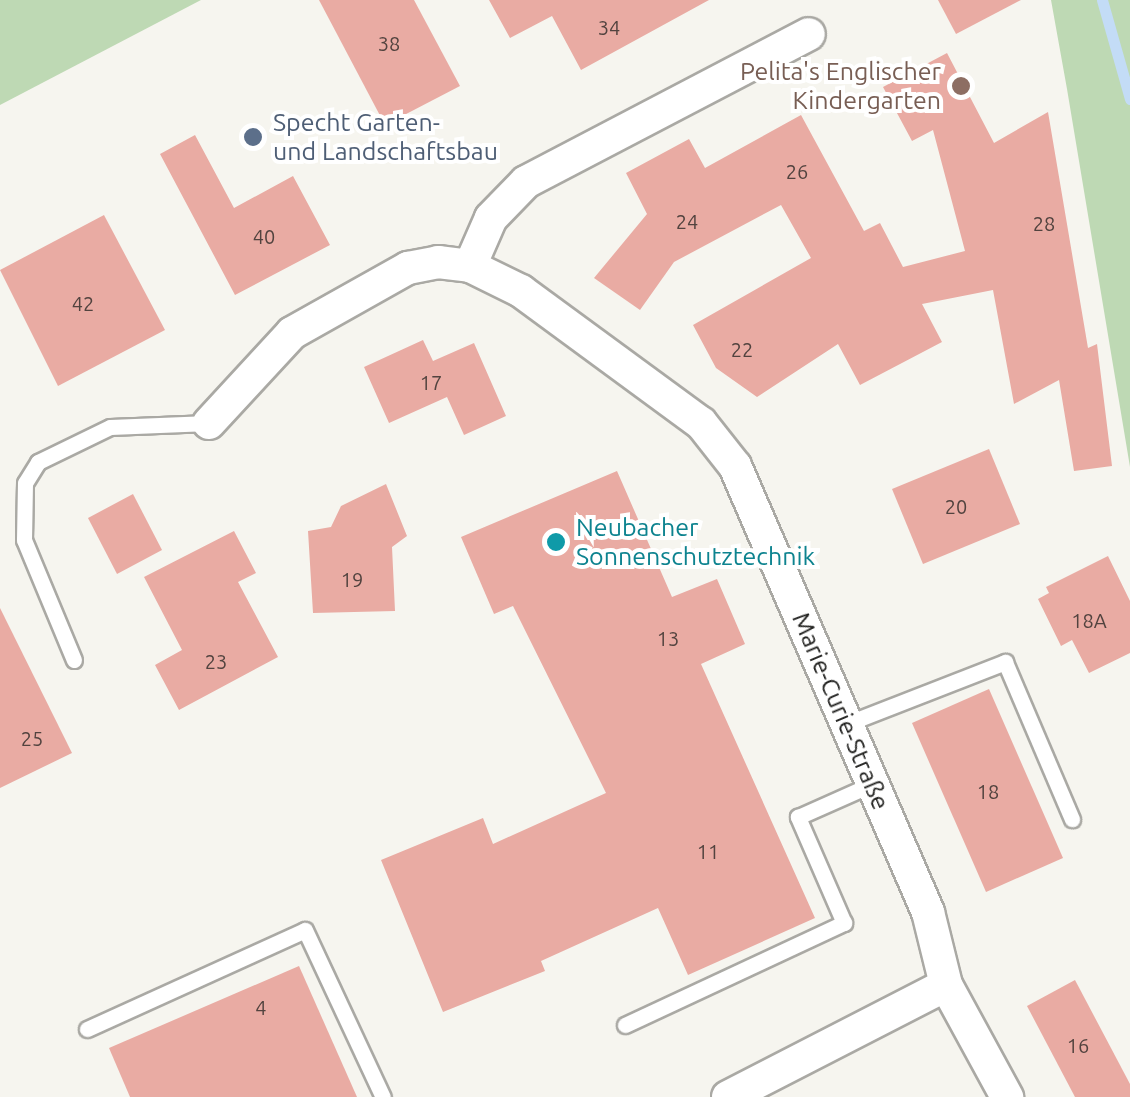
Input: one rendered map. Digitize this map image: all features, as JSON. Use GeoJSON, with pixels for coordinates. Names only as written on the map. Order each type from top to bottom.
{"type":"FeatureCollection","features":[{"type":"Feature","properties":{"kind":"street"},"geometry":{"type":"LineString","coordinates":[[470,266],[491,218],[526,182],[809,34]]}},
{"type":"Feature","properties":{"kind":"street","name":"Marie-Curie-Straße"},"geometry":{"type":"LineString","coordinates":[[209,423],[292,333],[408,268],[438,262],[470,266],[521,290],[700,423],[735,466],[928,912],[946,985],[1007,1097]]}},
{"type":"Feature","properties":{"kind":"street"},"geometry":{"type":"LineString","coordinates":[[728,1097],[946,985]]}},
{"type":"Feature","properties":{"kind":"lane"},"geometry":{"type":"LineString","coordinates":[[74,660],[24,540],[25,484],[38,462],[110,426],[209,423]]}},
{"type":"Feature","properties":{"kind":"lane"},"geometry":{"type":"LineString","coordinates":[[846,724],[1005,662],[1072,819]]}},
{"type":"Feature","properties":{"kind":"lane"},"geometry":{"type":"LineString","coordinates":[[626,1025],[844,923],[798,818],[872,784]]}},
{"type":"Feature","properties":{"kind":"lane"},"geometry":{"type":"LineString","coordinates":[[87,1029],[305,930],[383,1097]]}},
{"type":"Feature","properties":{"kind":"green space"},"geometry":{"type":"Polygon","coordinates":[[[0,0],[201,0],[0,105],[0,0]]]}},
{"type":"Feature","properties":{"kind":"green space"},"geometry":{"type":"Polygon","coordinates":[[[1051,0],[1130,0],[1130,467],[1067,89],[1051,0]]]}},
{"type":"Feature","properties":{"kind":"building"},"geometry":{"type":"Polygon","coordinates":[[[319,0],[414,0],[460,86],[385,125],[319,0]]]}},
{"type":"Feature","properties":{"kind":"building"},"geometry":{"type":"Polygon","coordinates":[[[489,0],[709,0],[581,70],[552,16],[510,38],[489,0]]]}},
{"type":"Feature","properties":{"kind":"building"},"geometry":{"type":"Polygon","coordinates":[[[938,0],[1021,0],[956,34],[938,0]]]}},
{"type":"Feature","properties":{"kind":"building"},"geometry":{"type":"Polygon","coordinates":[[[947,53],[994,143],[1048,112],[1088,348],[1097,344],[1112,466],[1074,471],[1059,380],[1014,404],[993,290],[922,304],[942,342],[860,385],[838,344],[757,397],[716,368],[693,325],[811,258],[781,205],[674,262],[640,310],[594,278],[647,214],[626,173],[689,139],[705,168],[801,115],[864,231],[880,223],[903,267],[965,251],[933,130],[912,141],[883,87],[947,53]]]}},
{"type":"Feature","properties":{"kind":"building"},"geometry":{"type":"Polygon","coordinates":[[[195,135],[234,208],[293,176],[330,245],[235,295],[160,154],[195,135]]]}},
{"type":"Feature","properties":{"kind":"building"},"geometry":{"type":"Polygon","coordinates":[[[104,215],[165,330],[58,386],[0,270],[104,215]]]}},
{"type":"Feature","properties":{"kind":"building"},"geometry":{"type":"Polygon","coordinates":[[[423,340],[433,361],[474,343],[506,416],[464,435],[447,397],[389,423],[364,367],[423,340]]]}},
{"type":"Feature","properties":{"kind":"building"},"geometry":{"type":"Polygon","coordinates":[[[989,449],[1020,524],[923,564],[892,489],[989,449]]]}},
{"type":"Feature","properties":{"kind":"building"},"geometry":{"type":"Polygon","coordinates":[[[617,471],[672,597],[717,579],[745,644],[701,664],[815,918],[688,975],[658,908],[541,961],[545,971],[443,1012],[381,860],[483,818],[493,844],[606,793],[513,606],[494,614],[461,537],[617,471]]]}},
{"type":"Feature","properties":{"kind":"building"},"geometry":{"type":"Polygon","coordinates":[[[386,484],[407,536],[392,547],[395,611],[313,613],[308,531],[331,527],[341,506],[386,484]]]}},
{"type":"Feature","properties":{"kind":"building"},"geometry":{"type":"Polygon","coordinates":[[[133,494],[162,550],[117,574],[88,518],[133,494]]]}},
{"type":"Feature","properties":{"kind":"building"},"geometry":{"type":"Polygon","coordinates":[[[234,531],[256,573],[238,582],[278,657],[179,710],[155,665],[182,650],[144,577],[234,531]]]}},
{"type":"Feature","properties":{"kind":"building"},"geometry":{"type":"Polygon","coordinates":[[[1108,556],[1130,601],[1130,653],[1089,673],[1072,640],[1061,646],[1038,599],[1049,593],[1046,587],[1108,556]]]}},
{"type":"Feature","properties":{"kind":"building"},"geometry":{"type":"Polygon","coordinates":[[[0,608],[72,753],[0,788],[0,608]]]}},
{"type":"Feature","properties":{"kind":"building"},"geometry":{"type":"Polygon","coordinates":[[[989,689],[1063,858],[986,892],[912,723],[989,689]]]}},
{"type":"Feature","properties":{"kind":"building"},"geometry":{"type":"Polygon","coordinates":[[[299,966],[357,1097],[130,1097],[109,1048],[299,966]]]}},
{"type":"Feature","properties":{"kind":"building"},"geometry":{"type":"Polygon","coordinates":[[[1075,980],[1130,1084],[1130,1097],[1075,1097],[1027,1006],[1075,980]]]}},
{"type":"Feature","properties":{"kind":"waterway"},"geometry":{"type":"LineString","coordinates":[[1102,0],[1130,99]]}},
{"type":"Feature","properties":{"kind":"place","name":"Pelita's Englischer Kindergarten"},"geometry":{"type":"Point","coordinates":[961,86]}},
{"type":"Feature","properties":{"kind":"place","name":"Specht Garten- und Landschaftsbau"},"geometry":{"type":"Point","coordinates":[253,137]}},
{"type":"Feature","properties":{"kind":"place","name":"Neubacher Sonnenschutztechnik"},"geometry":{"type":"Point","coordinates":[556,542]}}]}
